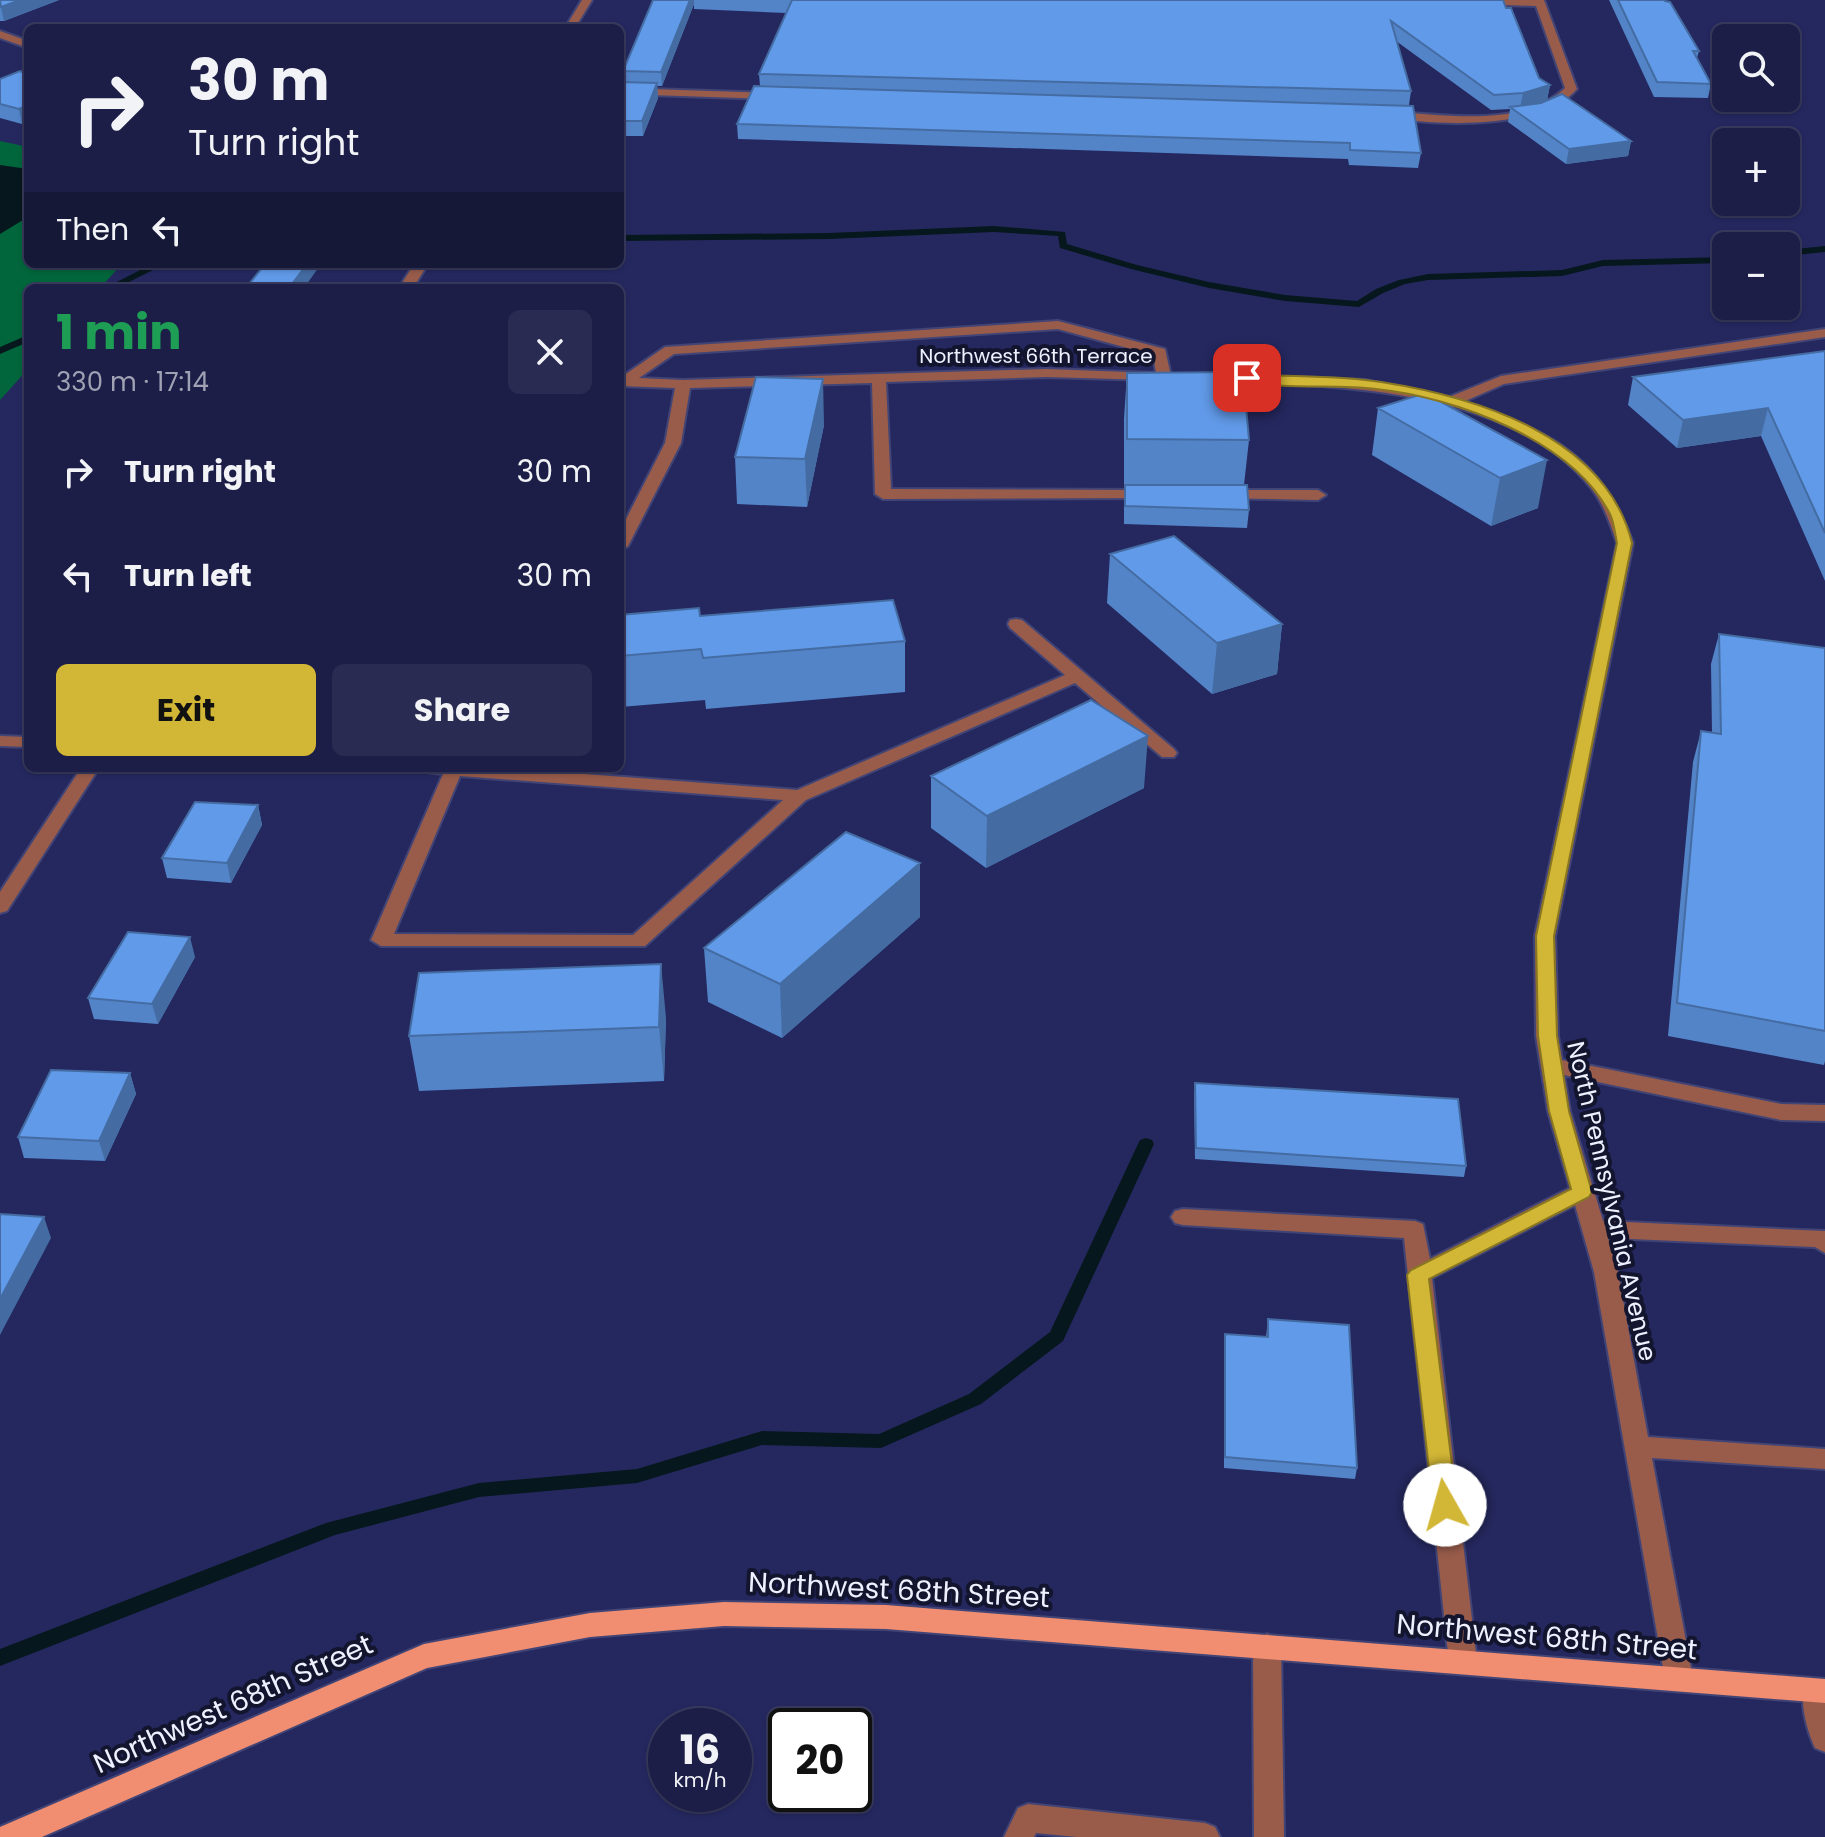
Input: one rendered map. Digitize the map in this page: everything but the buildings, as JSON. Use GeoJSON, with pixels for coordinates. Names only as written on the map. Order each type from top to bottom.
{"type":"FeatureCollection","features":[{"type":"Feature","properties":{"kind":"main road","name":"Northwest 68th Street"},"geometry":{"type":"LineString","coordinates":[[9,1837],[424,1656],[590,1625],[724,1614],[886,1617],[1821,1691]]}},
{"type":"Feature","properties":{"kind":"street"},"geometry":{"type":"LineString","coordinates":[[572,24],[587,0]]}},
{"type":"Feature","properties":{"kind":"street"},"geometry":{"type":"LineString","coordinates":[[1383,114],[1478,117],[1535,111],[1562,101],[1571,89],[1539,2],[1442,0]]}},
{"type":"Feature","properties":{"kind":"street"},"geometry":{"type":"LineString","coordinates":[[0,34],[24,43]]}},
{"type":"Feature","properties":{"kind":"street"},"geometry":{"type":"LineString","coordinates":[[624,91],[781,96]]}},
{"type":"Feature","properties":{"kind":"street","name":"Northwest 66th Terrace"},"geometry":{"type":"LineString","coordinates":[[624,381],[670,350],[1058,325],[1160,352],[1172,376],[1046,373],[683,384],[624,382]]}},
{"type":"Feature","properties":{"kind":"street"},"geometry":{"type":"LineString","coordinates":[[1209,377],[1378,385],[1450,402],[1501,380],[1825,333]]}},
{"type":"Feature","properties":{"kind":"street"},"geometry":{"type":"LineString","coordinates":[[879,377],[883,494],[1163,495]]}},
{"type":"Feature","properties":{"kind":"street"},"geometry":{"type":"LineString","coordinates":[[624,538],[673,443],[683,384]]}},
{"type":"Feature","properties":{"kind":"street","name":"North Pennsylvania Avenue"},"geometry":{"type":"LineString","coordinates":[[1450,402],[1509,421],[1563,452],[1591,476],[1611,502],[1618,515],[1625,543],[1545,936],[1547,1036],[1559,1111],[1606,1272],[1679,1679]]}},
{"type":"Feature","properties":{"kind":"street"},"geometry":{"type":"LineString","coordinates":[[1210,495],[1318,495]]}},
{"type":"Feature","properties":{"kind":"street"},"geometry":{"type":"LineString","coordinates":[[1016,624],[1168,753]]}},
{"type":"Feature","properties":{"kind":"street"},"geometry":{"type":"LineString","coordinates":[[453,772],[381,940],[638,941],[799,796],[1077,676]]}},
{"type":"Feature","properties":{"kind":"street"},"geometry":{"type":"LineString","coordinates":[[0,741],[24,742]]}},
{"type":"Feature","properties":{"kind":"street"},"geometry":{"type":"LineString","coordinates":[[0,907],[87,772]]}},
{"type":"Feature","properties":{"kind":"street"},"geometry":{"type":"LineString","coordinates":[[492,772],[799,796]]}},
{"type":"Feature","properties":{"kind":"street"},"geometry":{"type":"LineString","coordinates":[[1552,1065],[1781,1112],[1825,1113]]}},
{"type":"Feature","properties":{"kind":"street"},"geometry":{"type":"LineString","coordinates":[[1418,1275],[1582,1192]]}},
{"type":"Feature","properties":{"kind":"street"},"geometry":{"type":"LineString","coordinates":[[1183,1217],[1415,1230],[1463,1662]]}},
{"type":"Feature","properties":{"kind":"street"},"geometry":{"type":"LineString","coordinates":[[1593,1229],[1823,1239],[1825,1244]]}},
{"type":"Feature","properties":{"kind":"street"},"geometry":{"type":"LineString","coordinates":[[1637,1447],[1825,1459]]}},
{"type":"Feature","properties":{"kind":"street"},"geometry":{"type":"LineString","coordinates":[[1267,1646],[1269,1837]]}},
{"type":"Feature","properties":{"kind":"street"},"geometry":{"type":"LineString","coordinates":[[1821,1691],[1825,1739]]}},
{"type":"Feature","properties":{"kind":"street"},"geometry":{"type":"LineString","coordinates":[[1019,1837],[1028,1818],[1205,1837]]}},
{"type":"Feature","properties":{"kind":"green space"},"geometry":{"type":"Polygon","coordinates":[[[0,141],[24,146],[24,268],[118,268],[104,284],[24,284],[24,373],[0,400],[0,141]]]}},
{"type":"Feature","properties":{"kind":"shaded area"},"geometry":{"type":"Polygon","coordinates":[[[0,165],[24,168],[24,219],[0,234],[0,165]]]}},
{"type":"Feature","properties":{"kind":"waterway"},"geometry":{"type":"LineString","coordinates":[[624,238],[829,236],[994,229],[1062,234],[1063,246],[1171,277],[1285,298],[1359,304],[1379,291],[1428,277],[1537,275],[1562,273],[1603,263],[1712,261]]}},
{"type":"Feature","properties":{"kind":"waterway"},"geometry":{"type":"LineString","coordinates":[[1800,252],[1825,249]]}},
{"type":"Feature","properties":{"kind":"waterway"},"geometry":{"type":"LineString","coordinates":[[118,284],[151,268]]}},
{"type":"Feature","properties":{"kind":"waterway"},"geometry":{"type":"LineString","coordinates":[[0,351],[24,340]]}},
{"type":"Feature","properties":{"kind":"waterway"},"geometry":{"type":"LineString","coordinates":[[0,1658],[333,1528],[479,1490],[637,1476],[762,1438],[881,1441],[975,1399],[1057,1336],[1146,1144]]}},
{"type":"Feature","properties":{"kind":"route"},"geometry":{"type":"LineString","coordinates":[[1247,378],[1378,385],[1423,393],[1509,421],[1563,452],[1591,476],[1618,515],[1625,543],[1545,936],[1547,1036],[1559,1111],[1582,1192],[1418,1275],[1445,1505]]}}]}
